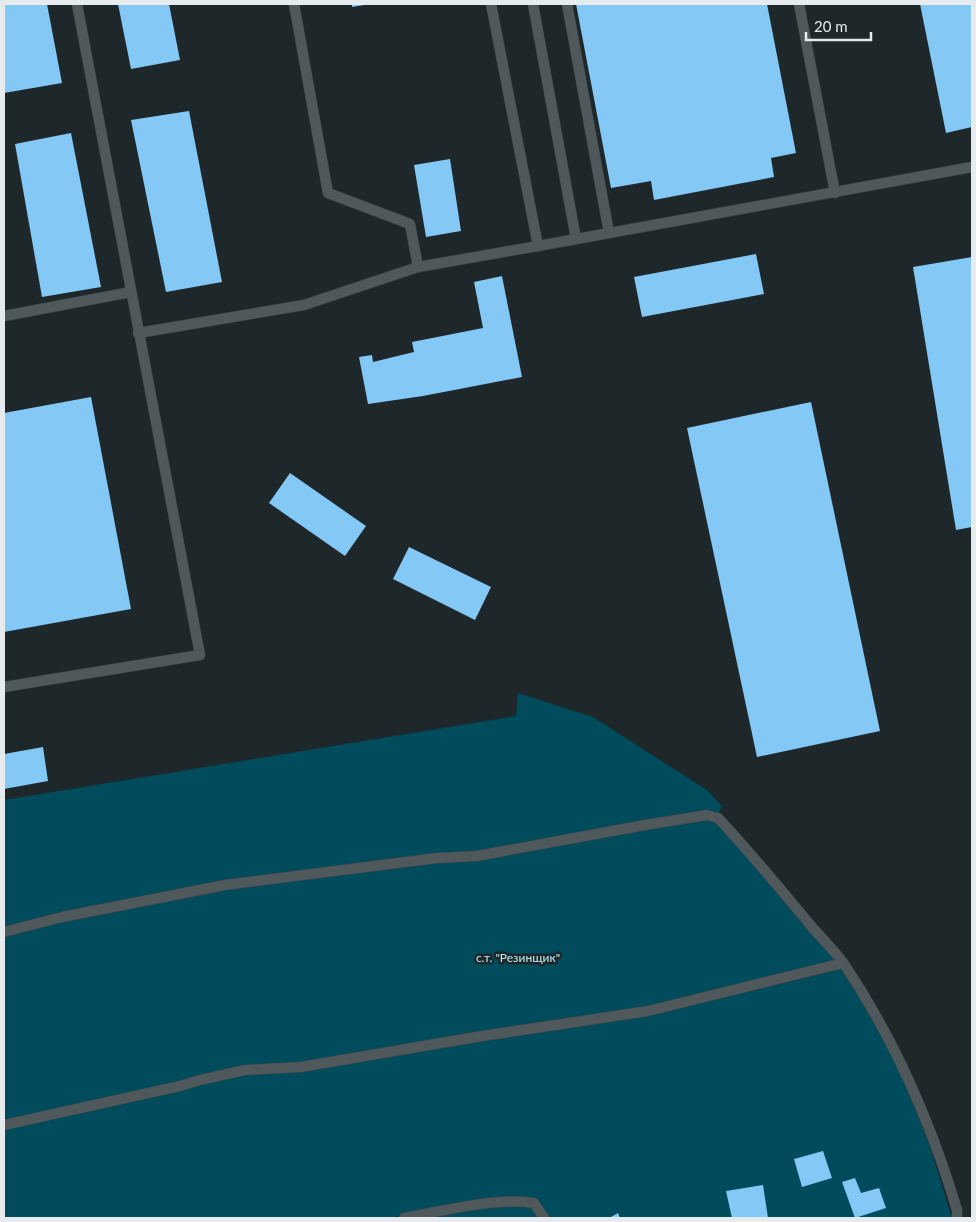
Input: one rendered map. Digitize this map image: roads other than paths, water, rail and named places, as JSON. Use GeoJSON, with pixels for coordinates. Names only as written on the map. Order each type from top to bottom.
{"type":"FeatureCollection","features":[{"type":"Feature","properties":{"kind":"lane"},"geometry":{"type":"LineString","coordinates":[[4,686],[200,654],[77,4]]}},
{"type":"Feature","properties":{"kind":"lane"},"geometry":{"type":"LineString","coordinates":[[294,4],[328,194],[410,224],[418,266]]}},
{"type":"Feature","properties":{"kind":"lane"},"geometry":{"type":"LineString","coordinates":[[490,4],[538,246]]}},
{"type":"Feature","properties":{"kind":"lane"},"geometry":{"type":"LineString","coordinates":[[533,4],[576,240]]}},
{"type":"Feature","properties":{"kind":"lane"},"geometry":{"type":"LineString","coordinates":[[567,4],[609,233]]}},
{"type":"Feature","properties":{"kind":"lane"},"geometry":{"type":"LineString","coordinates":[[799,4],[835,193]]}},
{"type":"Feature","properties":{"kind":"lane"},"geometry":{"type":"LineString","coordinates":[[138,334],[304,305],[418,266],[576,240],[972,167]]}},
{"type":"Feature","properties":{"kind":"lane"},"geometry":{"type":"LineString","coordinates":[[4,316],[131,292]]}},
{"type":"Feature","properties":{"kind":"lane"},"geometry":{"type":"LineString","coordinates":[[4,932],[62,917],[225,885],[436,858],[477,856],[707,815],[718,818],[775,881],[843,963],[900,1058],[932,1132],[957,1210],[957,1218]]}},
{"type":"Feature","properties":{"kind":"lane"},"geometry":{"type":"LineString","coordinates":[[4,1125],[245,1070],[301,1068],[476,1037],[648,1011],[843,963]]}},
{"type":"Feature","properties":{"kind":"lane"},"geometry":{"type":"LineString","coordinates":[[404,1218],[464,1207],[518,1200],[534,1203],[544,1218]]}},
{"type":"Feature","properties":{"kind":"park label","name":"с.т. \"Резинщик\""},"geometry":{"type":"Point","coordinates":[518,958]}}]}
